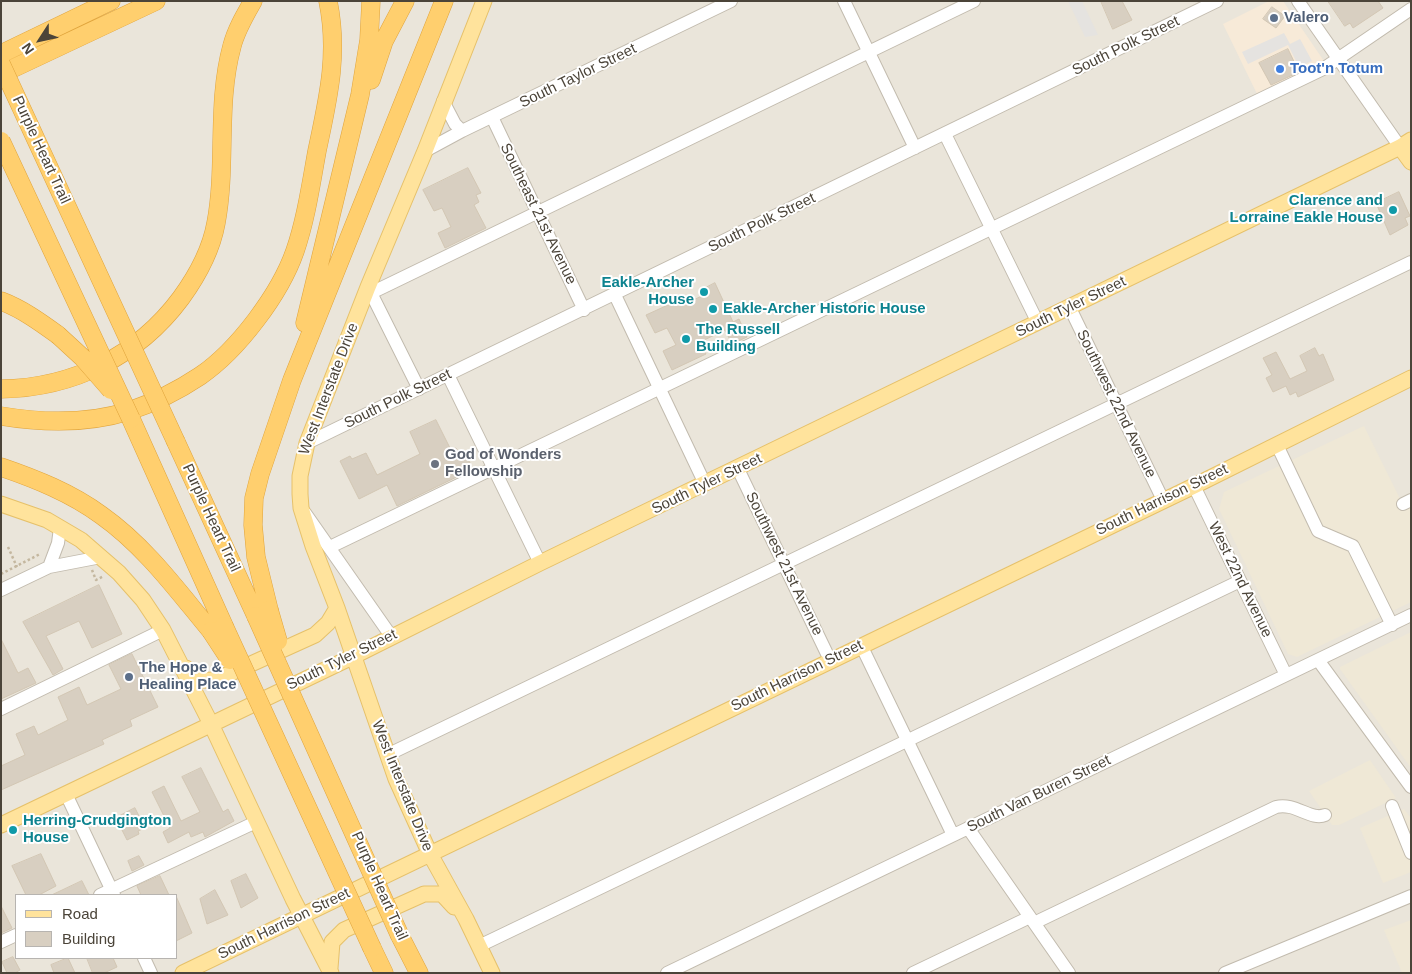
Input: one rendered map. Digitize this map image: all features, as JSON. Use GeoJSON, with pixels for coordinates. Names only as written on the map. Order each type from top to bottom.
{"type":"FeatureCollection","features":[{"type":"Feature","properties":{"kind":"highway"},"geometry":{"type":"LineString","coordinates":[[1,54],[111,1]]}},
{"type":"Feature","properties":{"kind":"highway"},"geometry":{"type":"LineString","coordinates":[[1,74],[156,1]]}},
{"type":"Feature","properties":{"kind":"highway"},"geometry":{"type":"LineString","coordinates":[[1,389],[54,383],[81,375],[110,362],[132,348],[170,313],[189,286],[211,244],[216,222],[227,68],[232,44],[253,1]]}},
{"type":"Feature","properties":{"kind":"highway"},"geometry":{"type":"LineString","coordinates":[[1,416],[26,420],[91,420],[129,411],[167,394],[200,375],[229,350],[252,324],[274,294],[295,252],[305,215],[331,83],[333,54],[332,27],[328,1]]}},
{"type":"Feature","properties":{"kind":"highway"},"geometry":{"type":"LineString","coordinates":[[292,380],[364,70],[369,40],[371,1]]}},
{"type":"Feature","properties":{"kind":"highway"},"geometry":{"type":"LineString","coordinates":[[345,154],[384,41],[405,1]]}},
{"type":"Feature","properties":{"kind":"highway"},"geometry":{"type":"LineString","coordinates":[[263,613],[253,525],[254,498],[260,474],[292,380],[444,1]]}},
{"type":"Feature","properties":{"kind":"highway","name":"Purple Heart Trail"},"geometry":{"type":"LineString","coordinates":[[1,64],[176,442],[263,613],[293,695],[400,936],[419,973]]}},
{"type":"Feature","properties":{"kind":"highway"},"geometry":{"type":"LineString","coordinates":[[1,141],[147,455],[217,628]]}},
{"type":"Feature","properties":{"kind":"highway"},"geometry":{"type":"LineString","coordinates":[[1,301],[35,319],[58,335],[83,358],[110,389],[131,419]]}},
{"type":"Feature","properties":{"kind":"highway"},"geometry":{"type":"LineString","coordinates":[[1,466],[50,486],[101,514],[146,554],[217,628]]}},
{"type":"Feature","properties":{"kind":"highway","name":"Purple Heart Trail"},"geometry":{"type":"LineString","coordinates":[[217,628],[262,710],[384,973]]}},
{"type":"Feature","properties":{"kind":"main road","name":"West Interstate Drive"},"geometry":{"type":"LineString","coordinates":[[485,2],[443,101],[370,290],[307,443],[300,476],[301,508],[313,546],[337,608],[396,779],[430,854],[466,919],[492,973]]}},
{"type":"Feature","properties":{"kind":"main road"},"geometry":{"type":"LineString","coordinates":[[1405,144],[1411,162]]}},
{"type":"Feature","properties":{"kind":"main road","name":"South Tyler Street"},"geometry":{"type":"LineString","coordinates":[[1,825],[1405,144]]}},
{"type":"Feature","properties":{"kind":"main road","name":"South Harrison Street"},"geometry":{"type":"LineString","coordinates":[[183,973],[1194,486],[1411,378]]}},
{"type":"Feature","properties":{"kind":"main road"},"geometry":{"type":"LineString","coordinates":[[1,504],[35,515],[81,540],[97,563],[133,587],[148,606],[163,630],[211,724],[256,822],[331,972]]}},
{"type":"Feature","properties":{"kind":"main road"},"geometry":{"type":"LineString","coordinates":[[177,657],[198,679],[205,681],[220,678],[315,636],[323,629],[337,608]]}},
{"type":"Feature","properties":{"kind":"main road"},"geometry":{"type":"LineString","coordinates":[[331,972],[332,942],[344,930],[424,894],[442,894],[466,919]]}},
{"type":"Feature","properties":{"kind":"street","name":"South Taylor Street"},"geometry":{"type":"LineString","coordinates":[[425,151],[462,131],[731,1]]}},
{"type":"Feature","properties":{"kind":"street"},"geometry":{"type":"LineString","coordinates":[[844,1],[915,148]]}},
{"type":"Feature","properties":{"kind":"street"},"geometry":{"type":"LineString","coordinates":[[419,389],[370,290],[538,214],[974,1]]}},
{"type":"Feature","properties":{"kind":"street","name":"South Polk Street"},"geometry":{"type":"LineString","coordinates":[[307,443],[1217,1]]}},
{"type":"Feature","properties":{"kind":"street"},"geometry":{"type":"LineString","coordinates":[[1298,1],[1339,60],[1405,144]]}},
{"type":"Feature","properties":{"kind":"street"},"geometry":{"type":"LineString","coordinates":[[330,547],[1323,69],[1339,60],[1411,8]]}},
{"type":"Feature","properties":{"kind":"street"},"geometry":{"type":"LineString","coordinates":[[443,101],[455,124],[462,131]]}},
{"type":"Feature","properties":{"kind":"street","name":"Southeast 21st Avenue"},"geometry":{"type":"LineString","coordinates":[[492,117],[584,310]]}},
{"type":"Feature","properties":{"kind":"street"},"geometry":{"type":"LineString","coordinates":[[946,134],[1038,323]]}},
{"type":"Feature","properties":{"kind":"street"},"geometry":{"type":"LineString","coordinates":[[387,755],[1411,262]]}},
{"type":"Feature","properties":{"kind":"street"},"geometry":{"type":"LineString","coordinates":[[615,295],[706,484]]}},
{"type":"Feature","properties":{"kind":"street","name":"Southwest 22nd Avenue"},"geometry":{"type":"LineString","coordinates":[[1070,308],[1163,500]]}},
{"type":"Feature","properties":{"kind":"street"},"geometry":{"type":"LineString","coordinates":[[448,375],[540,564]]}},
{"type":"Feature","properties":{"kind":"street"},"geometry":{"type":"LineString","coordinates":[[1277,445],[1318,531],[1353,546],[1392,625]]}},
{"type":"Feature","properties":{"kind":"street","name":"Southwest 21st Avenue"},"geometry":{"type":"LineString","coordinates":[[738,469],[830,660]]}},
{"type":"Feature","properties":{"kind":"street","name":"West 22nd Avenue"},"geometry":{"type":"LineString","coordinates":[[1194,486],[1286,675]]}},
{"type":"Feature","properties":{"kind":"street"},"geometry":{"type":"LineString","coordinates":[[301,508],[391,636]]}},
{"type":"Feature","properties":{"kind":"street"},"geometry":{"type":"LineString","coordinates":[[49,567],[58,543],[60,528]]}},
{"type":"Feature","properties":{"kind":"street"},"geometry":{"type":"LineString","coordinates":[[1,590],[49,567],[97,563]]}},
{"type":"Feature","properties":{"kind":"street"},"geometry":{"type":"LineString","coordinates":[[479,946],[1240,582]]}},
{"type":"Feature","properties":{"kind":"street","name":"South Van Buren Street"},"geometry":{"type":"LineString","coordinates":[[667,973],[1411,616]]}},
{"type":"Feature","properties":{"kind":"street"},"geometry":{"type":"LineString","coordinates":[[1,709],[163,630]]}},
{"type":"Feature","properties":{"kind":"street"},"geometry":{"type":"LineString","coordinates":[[861,645],[953,835]]}},
{"type":"Feature","properties":{"kind":"street"},"geometry":{"type":"LineString","coordinates":[[1318,660],[1411,788]]}},
{"type":"Feature","properties":{"kind":"street"},"geometry":{"type":"LineString","coordinates":[[66,794],[108,893],[256,822]]}},
{"type":"Feature","properties":{"kind":"street"},"geometry":{"type":"LineString","coordinates":[[913,973],[1276,807],[1291,806],[1317,817],[1325,815]]}},
{"type":"Feature","properties":{"kind":"street"},"geometry":{"type":"LineString","coordinates":[[1392,806],[1411,853]]}},
{"type":"Feature","properties":{"kind":"street"},"geometry":{"type":"LineString","coordinates":[[968,828],[1069,973]]}},
{"type":"Feature","properties":{"kind":"street"},"geometry":{"type":"LineString","coordinates":[[1225,973],[1411,896]]}},
{"type":"Feature","properties":{"kind":"street"},"geometry":{"type":"LineString","coordinates":[[1,942],[15,935]]}},
{"type":"Feature","properties":{"kind":"street"},"geometry":{"type":"LineString","coordinates":[[144,959],[151,973]]}},
{"type":"Feature","properties":{"kind":"path"},"geometry":{"type":"LineString","coordinates":[[8,548],[24,580]]}},
{"type":"Feature","properties":{"kind":"path"},"geometry":{"type":"LineString","coordinates":[[1,574],[44,551]]}},
{"type":"Feature","properties":{"kind":"path"},"geometry":{"type":"LineString","coordinates":[[97,563],[96,580],[107,575]]}},
{"type":"Feature","properties":{"kind":"shaded area"},"geometry":{"type":"Polygon","coordinates":[[[1,1],[1411,1],[1411,973],[1,973],[1,1]]]}},
{"type":"Feature","properties":{"kind":"shaded area"},"geometry":{"type":"Polygon","coordinates":[[[1068,1],[1082,1],[1098,35],[1085,37],[1068,1]]]}},
{"type":"Feature","properties":{"kind":"shaded area"},"geometry":{"type":"Polygon","coordinates":[[[1269,1],[1283,1],[1326,64],[1258,96],[1223,24],[1269,1]]]}},
{"type":"Feature","properties":{"kind":"shaded area"},"geometry":{"type":"Polygon","coordinates":[[[1284,33],[1290,44],[1300,39],[1312,61],[1299,67],[1288,45],[1248,64],[1242,52],[1284,33]]]}},
{"type":"Feature","properties":{"kind":"shaded area"},"geometry":{"type":"Polygon","coordinates":[[[1364,426],[1404,507],[1411,504],[1411,602],[1297,657],[1288,654],[1219,509],[1224,492],[1364,426]]]}},
{"type":"Feature","properties":{"kind":"shaded area"},"geometry":{"type":"Polygon","coordinates":[[[1411,632],[1411,768],[1340,667],[1411,632]]]}},
{"type":"Feature","properties":{"kind":"shaded area"},"geometry":{"type":"Polygon","coordinates":[[[1370,760],[1396,798],[1339,825],[1332,825],[1309,791],[1370,760]]]}},
{"type":"Feature","properties":{"kind":"shaded area"},"geometry":{"type":"Polygon","coordinates":[[[1404,809],[1411,818],[1411,872],[1383,883],[1360,828],[1404,809]]]}},
{"type":"Feature","properties":{"kind":"shaded area"},"geometry":{"type":"Polygon","coordinates":[[[1411,920],[1411,973],[1402,973],[1384,930],[1411,920]]]}},
{"type":"Feature","properties":{"kind":"building"},"geometry":{"type":"Polygon","coordinates":[[[1101,1],[1122,1],[1132,20],[1113,29],[1101,1]]]}},
{"type":"Feature","properties":{"kind":"building"},"geometry":{"type":"Polygon","coordinates":[[[1328,1],[1378,1],[1383,8],[1353,28],[1350,23],[1345,26],[1328,1]]]}},
{"type":"Feature","properties":{"kind":"building","name":"Valero"},"geometry":{"type":"Polygon","coordinates":[[[1272,7],[1285,16],[1276,28],[1263,19],[1272,7]]]}},
{"type":"Feature","properties":{"kind":"building"},"geometry":{"type":"Polygon","coordinates":[[[1288,49],[1299,72],[1271,85],[1259,63],[1288,49]]]}},
{"type":"Feature","properties":{"kind":"building"},"geometry":{"type":"Polygon","coordinates":[[[468,168],[481,193],[476,195],[479,202],[474,205],[486,228],[445,248],[438,233],[451,227],[442,208],[434,211],[423,190],[468,168]]]}},
{"type":"Feature","properties":{"kind":"building","name":"Clarence and Lorraine Eakle House"},"geometry":{"type":"Polygon","coordinates":[[[1399,192],[1410,216],[1405,218],[1408,225],[1390,235],[1376,203],[1399,192]]]}},
{"type":"Feature","properties":{"kind":"building"},"geometry":{"type":"Polygon","coordinates":[[[715,283],[733,322],[739,319],[747,337],[732,344],[725,330],[700,342],[706,354],[672,370],[663,351],[676,345],[667,328],[655,333],[646,315],[679,300],[682,305],[702,296],[700,291],[715,283]]]}},
{"type":"Feature","properties":{"kind":"building"},"geometry":{"type":"Polygon","coordinates":[[[1315,348],[1319,356],[1323,354],[1334,380],[1298,397],[1296,392],[1290,395],[1286,386],[1273,392],[1266,378],[1272,375],[1263,358],[1276,352],[1290,379],[1307,371],[1300,356],[1315,348]]]}},
{"type":"Feature","properties":{"kind":"building","name":"God of Wonders Fellowship"},"geometry":{"type":"Polygon","coordinates":[[[436,420],[451,450],[456,448],[459,453],[464,451],[473,469],[397,506],[387,485],[359,499],[340,461],[350,456],[352,459],[366,453],[377,475],[420,454],[410,432],[436,420]]]}},
{"type":"Feature","properties":{"kind":"building"},"geometry":{"type":"Polygon","coordinates":[[[99,585],[122,634],[92,648],[79,621],[46,636],[63,669],[53,675],[23,622],[99,585]]]}},
{"type":"Feature","properties":{"kind":"building"},"geometry":{"type":"Polygon","coordinates":[[[1,639],[18,673],[28,668],[36,683],[1,699],[1,639]]]}},
{"type":"Feature","properties":{"kind":"building"},"geometry":{"type":"Polygon","coordinates":[[[132,654],[158,707],[130,720],[132,726],[102,740],[104,744],[1,790],[1,766],[25,755],[16,734],[34,726],[38,735],[68,720],[58,697],[79,687],[87,705],[121,689],[109,665],[132,654]]]}},
{"type":"Feature","properties":{"kind":"building"},"geometry":{"type":"Polygon","coordinates":[[[201,768],[223,812],[228,809],[234,821],[205,837],[203,832],[191,837],[189,832],[168,843],[163,832],[170,828],[152,792],[164,786],[181,821],[200,812],[182,777],[201,768]]]}},
{"type":"Feature","properties":{"kind":"building"},"geometry":{"type":"Polygon","coordinates":[[[135,808],[145,828],[138,831],[139,834],[127,840],[116,818],[135,808]]]}},
{"type":"Feature","properties":{"kind":"building"},"geometry":{"type":"Polygon","coordinates":[[[41,854],[56,886],[41,894],[26,894],[12,866],[41,854]]]}},
{"type":"Feature","properties":{"kind":"building"},"geometry":{"type":"Polygon","coordinates":[[[139,856],[144,865],[132,871],[128,861],[139,856]]]}},
{"type":"Feature","properties":{"kind":"building"},"geometry":{"type":"Polygon","coordinates":[[[246,874],[258,898],[241,908],[231,881],[246,874]]]}},
{"type":"Feature","properties":{"kind":"building"},"geometry":{"type":"Polygon","coordinates":[[[160,876],[169,894],[141,894],[137,886],[160,876]]]}},
{"type":"Feature","properties":{"kind":"building"},"geometry":{"type":"Polygon","coordinates":[[[82,881],[88,894],[54,894],[82,881]]]}},
{"type":"Feature","properties":{"kind":"building"},"geometry":{"type":"Polygon","coordinates":[[[215,890],[228,915],[207,924],[200,899],[215,890]]]}},
{"type":"Feature","properties":{"kind":"building"},"geometry":{"type":"Polygon","coordinates":[[[178,901],[192,933],[178,940],[178,901]]]}},
{"type":"Feature","properties":{"kind":"building"},"geometry":{"type":"Polygon","coordinates":[[[1,906],[12,928],[1,933],[1,906]]]}},
{"type":"Feature","properties":{"kind":"building"},"geometry":{"type":"Polygon","coordinates":[[[13,957],[20,970],[15,973],[7,973],[2,962],[13,957]]]}},
{"type":"Feature","properties":{"kind":"building"},"geometry":{"type":"Polygon","coordinates":[[[68,959],[75,973],[54,973],[51,965],[68,959]]]}},
{"type":"Feature","properties":{"kind":"building"},"geometry":{"type":"Polygon","coordinates":[[[87,959],[113,959],[117,967],[104,973],[93,973],[87,959]]]}},
{"type":"Feature","properties":{"kind":"place","name":"Valero"},"geometry":{"type":"Point","coordinates":[1274,18]}},
{"type":"Feature","properties":{"kind":"place","name":"Toot'n Totum"},"geometry":{"type":"Point","coordinates":[1280,69]}},
{"type":"Feature","properties":{"kind":"place","name":"Clarence and Lorraine Eakle House"},"geometry":{"type":"Point","coordinates":[1393,210]}},
{"type":"Feature","properties":{"kind":"place","name":"Eakle-Archer House"},"geometry":{"type":"Point","coordinates":[704,292]}},
{"type":"Feature","properties":{"kind":"place","name":"Eakle-Archer Historic House"},"geometry":{"type":"Point","coordinates":[713,309]}},
{"type":"Feature","properties":{"kind":"place","name":"The Russell Building"},"geometry":{"type":"Point","coordinates":[686,339]}},
{"type":"Feature","properties":{"kind":"place","name":"God of Wonders Fellowship"},"geometry":{"type":"Point","coordinates":[435,464]}},
{"type":"Feature","properties":{"kind":"place","name":"The Hope & Healing Place"},"geometry":{"type":"Point","coordinates":[129,677]}},
{"type":"Feature","properties":{"kind":"place","name":"Herring-Crudgington House"},"geometry":{"type":"Point","coordinates":[13,830]}}]}
